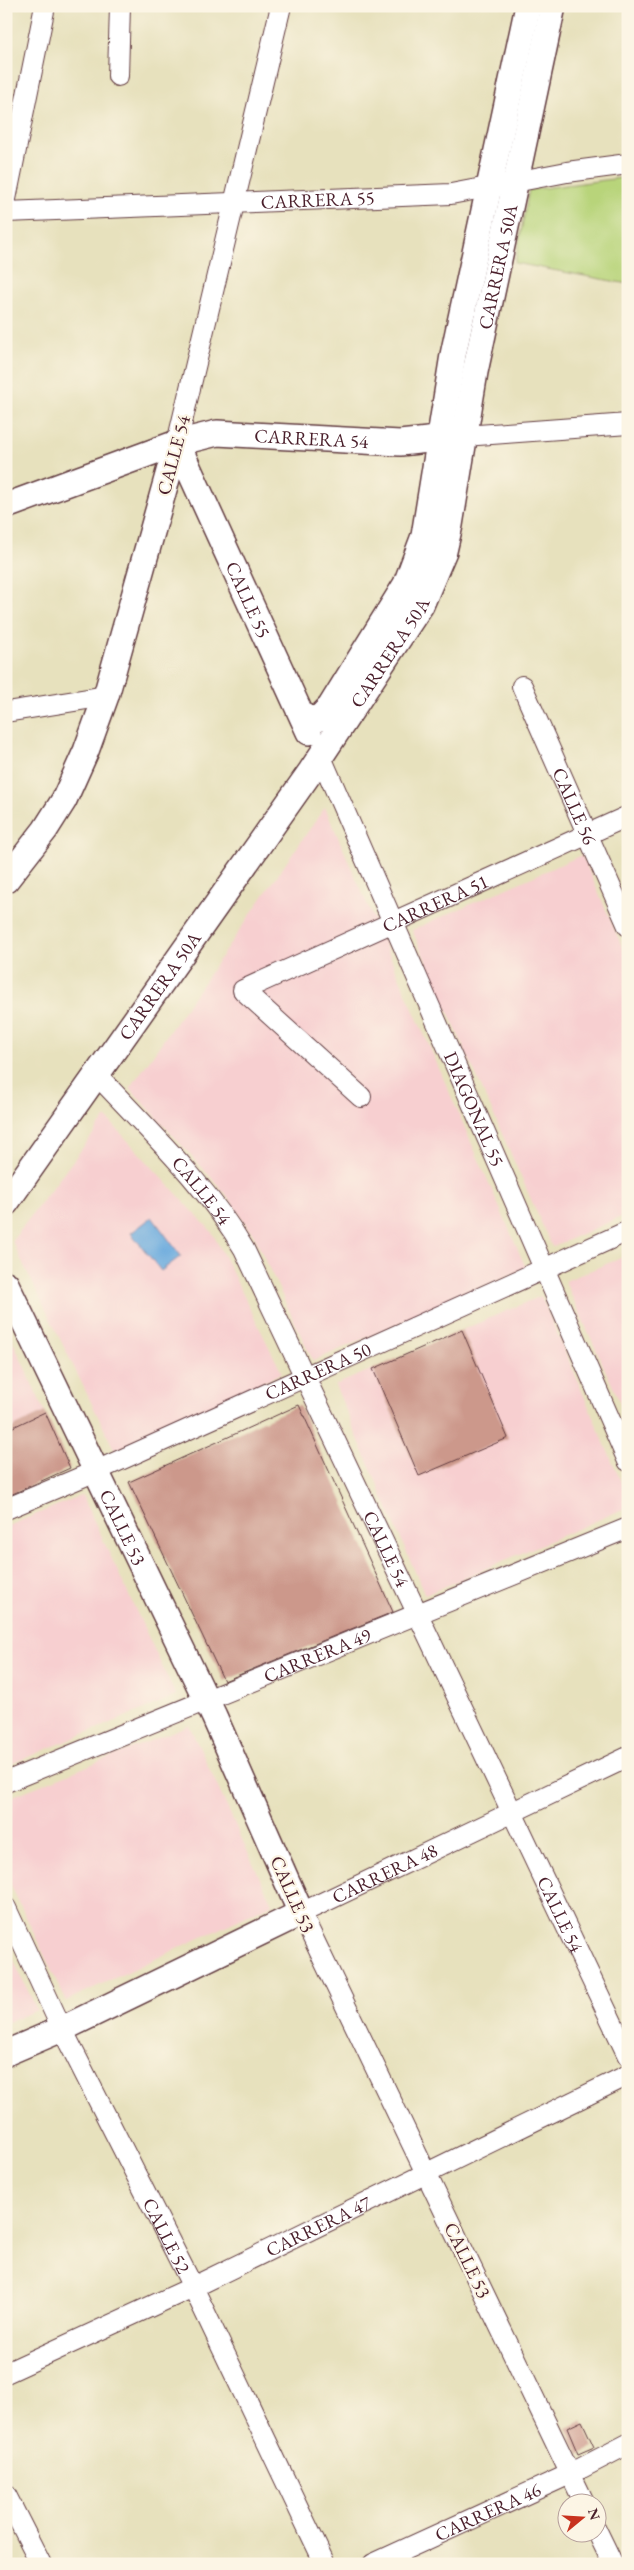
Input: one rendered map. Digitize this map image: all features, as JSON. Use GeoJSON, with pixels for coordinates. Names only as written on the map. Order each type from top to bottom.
{"type":"FeatureCollection","features":[{"type":"Feature","properties":{"kind":"main road","name":"CARRERA 50A"},"geometry":{"type":"LineString","coordinates":[[6,1203],[320,757],[421,605],[432,582],[450,525],[453,355],[528,6]]}},
{"type":"Feature","properties":{"kind":"main road","name":"CARRERA 50A"},"geometry":{"type":"LineString","coordinates":[[303,718],[318,719],[330,707],[406,584],[424,536],[452,438],[475,372],[553,6]]}},
{"type":"Feature","properties":{"kind":"main road","name":"CARRERA 54"},"geometry":{"type":"LineString","coordinates":[[6,506],[177,443],[217,434],[400,443],[452,438]]}},
{"type":"Feature","properties":{"kind":"main road","name":"CALLE 54"},"geometry":{"type":"LineString","coordinates":[[6,880],[45,830],[64,800],[86,751],[106,696],[177,443]]}},
{"type":"Feature","properties":{"kind":"main road","name":"CALLE 55"},"geometry":{"type":"LineString","coordinates":[[177,443],[320,757]]}},
{"type":"Feature","properties":{"kind":"main road","name":"CALLE 53"},"geometry":{"type":"LineString","coordinates":[[6,1284],[206,1701],[301,1913]]}},
{"type":"Feature","properties":{"kind":"main road","name":"CARRERA 48"},"geometry":{"type":"LineString","coordinates":[[6,2053],[62,2029],[301,1913]]}},
{"type":"Feature","properties":{"kind":"street"},"geometry":{"type":"LineString","coordinates":[[6,198],[46,6]]}},
{"type":"Feature","properties":{"kind":"street"},"geometry":{"type":"LineString","coordinates":[[118,76],[120,6]]}},
{"type":"Feature","properties":{"kind":"street","name":"CALLE 54"},"geometry":{"type":"LineString","coordinates":[[177,443],[281,6]]}},
{"type":"Feature","properties":{"kind":"street","name":"CARRERA 55"},"geometry":{"type":"LineString","coordinates":[[6,212],[451,194],[628,164]]}},
{"type":"Feature","properties":{"kind":"street","name":"CARRERA 54"},"geometry":{"type":"LineString","coordinates":[[452,438],[628,424]]}},
{"type":"Feature","properties":{"kind":"street","name":"CALLE 56"},"geometry":{"type":"LineString","coordinates":[[522,686],[628,926]]}},
{"type":"Feature","properties":{"kind":"street"},"geometry":{"type":"LineString","coordinates":[[6,712],[106,696]]}},
{"type":"Feature","properties":{"kind":"street","name":"DIAGONAL 55"},"geometry":{"type":"LineString","coordinates":[[320,757],[628,1461]]}},
{"type":"Feature","properties":{"kind":"street","name":"CARRERA 51"},"geometry":{"type":"LineString","coordinates":[[361,1097],[243,990],[628,816]]}},
{"type":"Feature","properties":{"kind":"street","name":"CALLE 54"},"geometry":{"type":"LineString","coordinates":[[96,1075],[208,1196],[228,1222],[244,1249],[628,2056]]}},
{"type":"Feature","properties":{"kind":"street","name":"CARRERA 50"},"geometry":{"type":"LineString","coordinates":[[6,1509],[96,1471],[628,1231]]}},
{"type":"Feature","properties":{"kind":"street","name":"CARRERA 49"},"geometry":{"type":"LineString","coordinates":[[6,1782],[628,1528]]}},
{"type":"Feature","properties":{"kind":"street","name":"CARRERA 48"},"geometry":{"type":"LineString","coordinates":[[301,1913],[628,1757]]}},
{"type":"Feature","properties":{"kind":"street","name":"CALLE 52"},"geometry":{"type":"LineString","coordinates":[[6,1908],[62,2029],[193,2287],[325,2564]]}},
{"type":"Feature","properties":{"kind":"street","name":"CALLE 53"},"geometry":{"type":"LineString","coordinates":[[301,1913],[579,2492]]}},
{"type":"Feature","properties":{"kind":"street","name":"CARRERA 47"},"geometry":{"type":"LineString","coordinates":[[6,2372],[193,2287],[628,2075]]}},
{"type":"Feature","properties":{"kind":"street","name":"CARRERA 46"},"geometry":{"type":"LineString","coordinates":[[373,2564],[397,2559],[628,2444]]}},
{"type":"Feature","properties":{"kind":"street"},"geometry":{"type":"LineString","coordinates":[[6,2495],[40,2564]]}},
{"type":"Feature","properties":{"kind":"street"},"geometry":{"type":"LineString","coordinates":[[602,2542],[613,2564]]}},
{"type":"Feature","properties":{"kind":"shaded area"},"geometry":{"type":"Polygon","coordinates":[[[325,807],[526,1268],[313,1361],[254,1236],[225,1193],[130,1088],[325,807]]]}},
{"type":"Feature","properties":{"kind":"shaded area"},"geometry":{"type":"Polygon","coordinates":[[[582,855],[628,960],[628,1214],[552,1247],[412,930],[582,855]]]}},
{"type":"Feature","properties":{"kind":"shaded area"},"geometry":{"type":"Polygon","coordinates":[[[106,1117],[212,1232],[282,1373],[115,1451],[12,1241],[106,1117]]]}},
{"type":"Feature","properties":{"kind":"shaded area"},"geometry":{"type":"Polygon","coordinates":[[[628,1255],[628,1420],[565,1281],[628,1255]]]}},
{"type":"Feature","properties":{"kind":"shaded area"},"geometry":{"type":"Polygon","coordinates":[[[541,1296],[628,1498],[628,1507],[425,1595],[335,1385],[373,1369],[419,1476],[508,1438],[462,1330],[541,1296]]]}},
{"type":"Feature","properties":{"kind":"shaded area"},"geometry":{"type":"Polygon","coordinates":[[[6,1326],[70,1468],[6,1497],[6,1326]]]}},
{"type":"Feature","properties":{"kind":"shaded area"},"geometry":{"type":"Polygon","coordinates":[[[82,1495],[176,1696],[6,1766],[6,1527],[82,1495]]]}},
{"type":"Feature","properties":{"kind":"shaded area"},"geometry":{"type":"Polygon","coordinates":[[[189,1725],[272,1904],[66,2001],[6,1875],[6,1799],[189,1725]]]}},
{"type":"Feature","properties":{"kind":"shaded area"},"geometry":{"type":"Polygon","coordinates":[[[6,1944],[37,2010],[6,2023],[6,1944]]]}},
{"type":"Feature","properties":{"kind":"green space"},"geometry":{"type":"Polygon","coordinates":[[[628,177],[628,284],[515,263],[529,190],[628,177]]]}},
{"type":"Feature","properties":{"kind":"water"},"geometry":{"type":"Polygon","coordinates":[[[152,1217],[181,1256],[161,1271],[131,1233],[152,1217]]]}},
{"type":"Feature","properties":{"kind":"building"},"geometry":{"type":"Polygon","coordinates":[[[462,1330],[508,1438],[419,1476],[373,1369],[462,1330]]]}},
{"type":"Feature","properties":{"kind":"building"},"geometry":{"type":"Polygon","coordinates":[[[299,1405],[393,1612],[224,1681],[129,1482],[299,1405]]]}},
{"type":"Feature","properties":{"kind":"building"},"geometry":{"type":"Polygon","coordinates":[[[45,1412],[70,1468],[6,1497],[6,1422],[9,1429],[45,1412]]]}},
{"type":"Feature","properties":{"kind":"building"},"geometry":{"type":"Polygon","coordinates":[[[582,2421],[594,2447],[578,2454],[567,2428],[582,2421]]]}}]}
